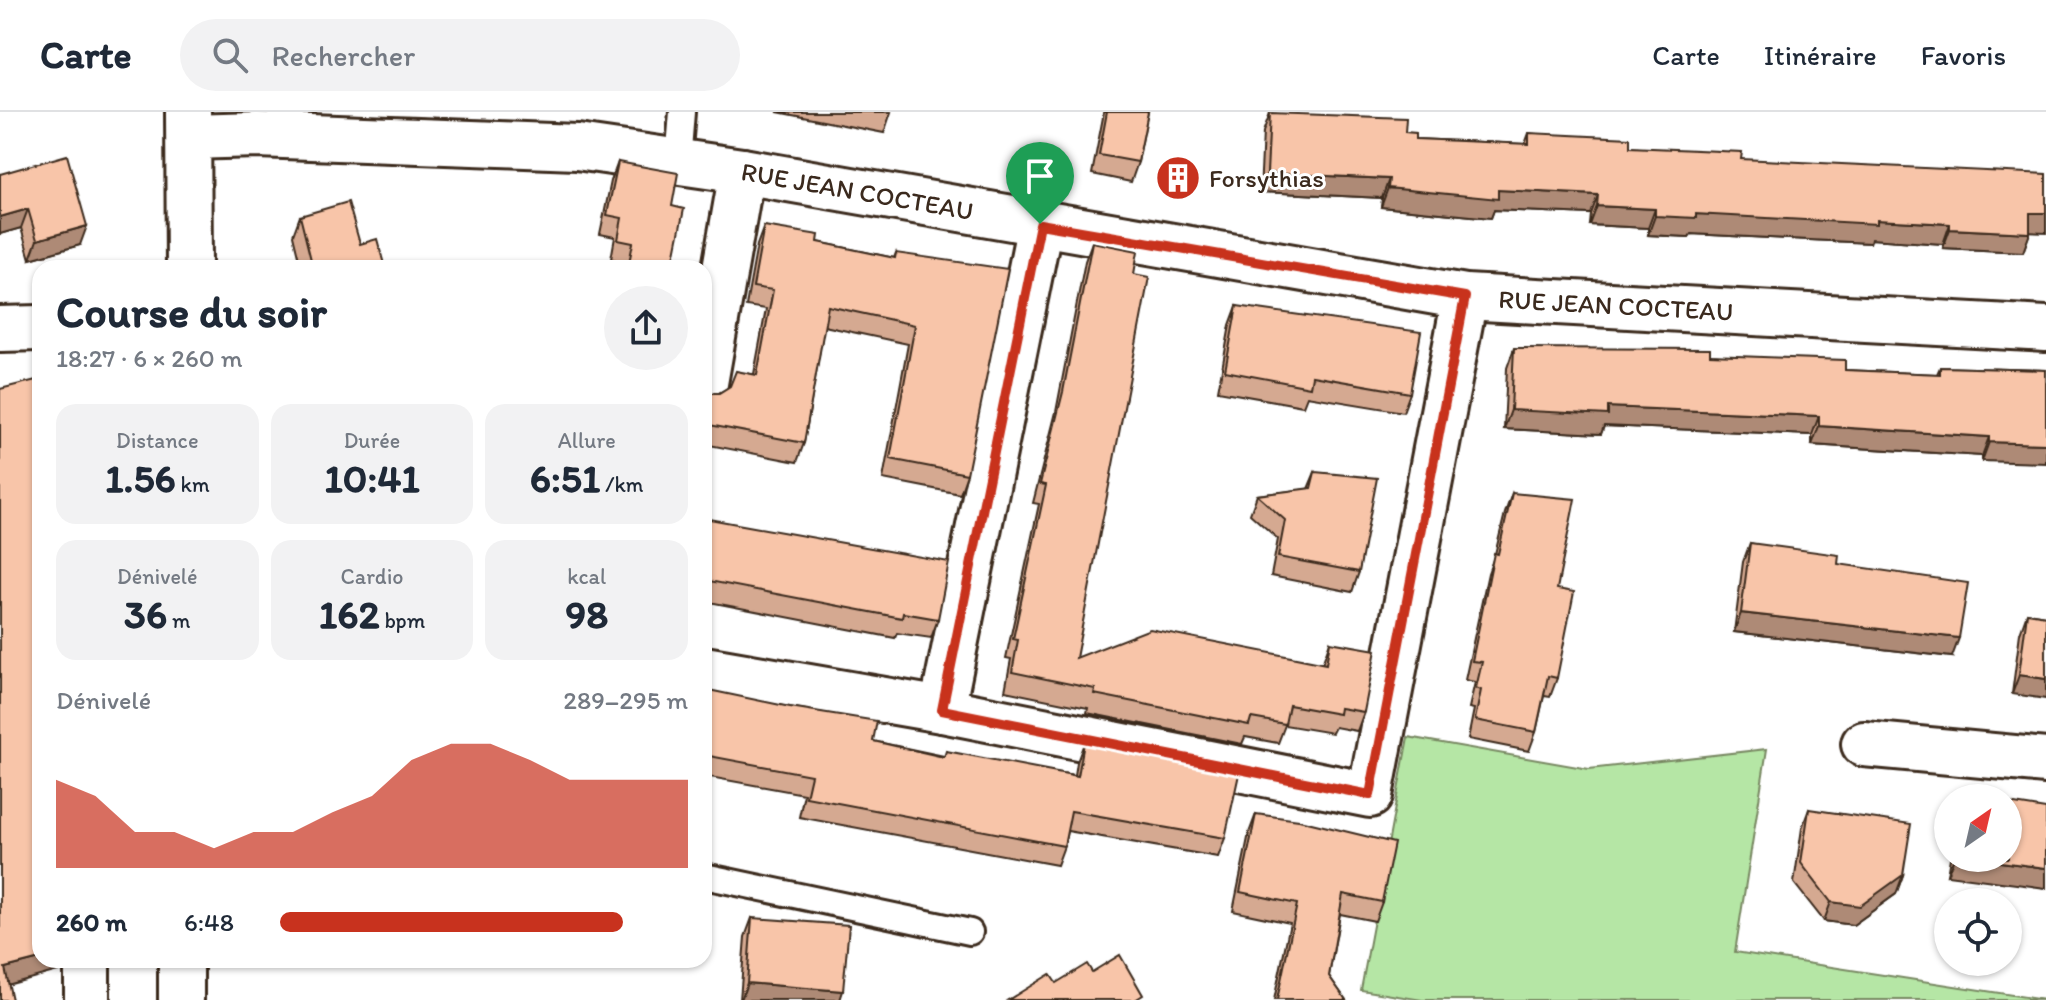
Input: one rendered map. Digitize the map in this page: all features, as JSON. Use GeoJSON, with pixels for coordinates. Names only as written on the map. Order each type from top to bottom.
{"type":"FeatureCollection","features":[{"type":"Feature","properties":{"kind":"street","name":"RUE JEAN COCTEAU"},"geometry":{"type":"LineString","coordinates":[[188,124],[257,135],[577,147],[742,171],[1465,297],[2046,329]]}},
{"type":"Feature","properties":{"kind":"street"},"geometry":{"type":"LineString","coordinates":[[188,124],[189,260]]}},
{"type":"Feature","properties":{"kind":"street"},"geometry":{"type":"LineString","coordinates":[[712,343],[742,171]]}},
{"type":"Feature","properties":{"kind":"street"},"geometry":{"type":"LineString","coordinates":[[942,710],[1040,224]]}},
{"type":"Feature","properties":{"kind":"street"},"geometry":{"type":"LineString","coordinates":[[712,670],[942,710],[1370,795],[1465,297]]}},
{"type":"Feature","properties":{"kind":"street"},"geometry":{"type":"LineString","coordinates":[[0,329],[32,328]]}},
{"type":"Feature","properties":{"kind":"street"},"geometry":{"type":"LineString","coordinates":[[1864,744],[2046,761]]}},
{"type":"Feature","properties":{"kind":"street"},"geometry":{"type":"LineString","coordinates":[[87,968],[87,1000]]}},
{"type":"Feature","properties":{"kind":"street"},"geometry":{"type":"LineString","coordinates":[[181,968],[181,1000]]}},
{"type":"Feature","properties":{"kind":"lane"},"geometry":{"type":"LineString","coordinates":[[678,162],[682,112]]}},
{"type":"Feature","properties":{"kind":"lane"},"geometry":{"type":"LineString","coordinates":[[712,878],[970,932]]}},
{"type":"Feature","properties":{"kind":"green space"},"geometry":{"type":"Polygon","coordinates":[[[1408,737],[1589,769],[1767,749],[1735,952],[2044,1000],[1422,1000],[1361,990],[1408,737]]]}},
{"type":"Feature","properties":{"kind":"building"},"geometry":{"type":"Polygon","coordinates":[[[1107,112],[1148,112],[1138,162],[1099,155],[1107,112]]]}},
{"type":"Feature","properties":{"kind":"building"},"geometry":{"type":"Polygon","coordinates":[[[1270,113],[1406,118],[1405,132],[1416,133],[1416,139],[1529,144],[1529,133],[1630,138],[1630,147],[1742,152],[1741,159],[2046,174],[2046,213],[2030,213],[2030,233],[1950,229],[1950,224],[1877,220],[1877,224],[1696,214],[1696,218],[1655,216],[1655,209],[1597,206],[1598,195],[1498,190],[1498,199],[1388,188],[1389,179],[1267,173],[1270,113]]]}},
{"type":"Feature","properties":{"kind":"building"},"geometry":{"type":"Polygon","coordinates":[[[67,155],[87,226],[37,240],[28,209],[0,217],[0,174],[67,155]]]}},
{"type":"Feature","properties":{"kind":"building"},"geometry":{"type":"Polygon","coordinates":[[[618,162],[678,173],[672,206],[684,209],[674,260],[630,260],[633,243],[618,240],[622,218],[607,215],[618,162]]]}},
{"type":"Feature","properties":{"kind":"building"},"geometry":{"type":"Polygon","coordinates":[[[348,202],[360,244],[377,239],[383,260],[311,260],[300,216],[348,202]]]}},
{"type":"Feature","properties":{"kind":"building"},"geometry":{"type":"Polygon","coordinates":[[[764,226],[819,235],[818,242],[895,258],[896,253],[1008,269],[967,474],[890,459],[915,325],[828,306],[804,443],[712,426],[712,393],[719,393],[730,386],[736,371],[757,375],[773,290],[753,287],[764,226]]]}},
{"type":"Feature","properties":{"kind":"building"},"geometry":{"type":"Polygon","coordinates":[[[1092,242],[1138,251],[1134,274],[1149,277],[1076,658],[1150,629],[1326,664],[1330,642],[1376,650],[1364,712],[1340,708],[1339,714],[1289,705],[1285,724],[1251,718],[1249,725],[1094,694],[1095,689],[1012,672],[1018,640],[1013,639],[1046,485],[1040,484],[1063,392],[1092,242]]]}},
{"type":"Feature","properties":{"kind":"building"},"geometry":{"type":"Polygon","coordinates":[[[1237,306],[1421,332],[1410,393],[1312,376],[1310,387],[1225,371],[1237,306]]]}},
{"type":"Feature","properties":{"kind":"building"},"geometry":{"type":"Polygon","coordinates":[[[1514,348],[1710,349],[1710,355],[1845,360],[1845,370],[1940,374],[1940,367],[2046,370],[2046,444],[1989,442],[1989,437],[1819,426],[1819,416],[1608,407],[1608,415],[1511,410],[1514,348]]]}},
{"type":"Feature","properties":{"kind":"building"},"geometry":{"type":"Polygon","coordinates":[[[32,381],[32,961],[5,968],[12,1000],[0,1000],[0,389],[32,381]]]}},
{"type":"Feature","properties":{"kind":"building"},"geometry":{"type":"Polygon","coordinates":[[[1315,472],[1377,478],[1359,572],[1278,557],[1285,520],[1257,495],[1311,488],[1315,472]]]}},
{"type":"Feature","properties":{"kind":"building"},"geometry":{"type":"Polygon","coordinates":[[[1512,493],[1575,499],[1557,589],[1574,592],[1557,678],[1548,676],[1536,732],[1475,720],[1481,690],[1476,688],[1482,662],[1472,661],[1494,553],[1498,554],[1512,493]]]}},
{"type":"Feature","properties":{"kind":"building"},"geometry":{"type":"Polygon","coordinates":[[[712,519],[949,562],[938,619],[903,613],[902,618],[712,582],[712,519]]]}},
{"type":"Feature","properties":{"kind":"building"},"geometry":{"type":"Polygon","coordinates":[[[1750,543],[1839,555],[1838,564],[1968,583],[1959,638],[1741,613],[1750,543]]]}},
{"type":"Feature","properties":{"kind":"building"},"geometry":{"type":"Polygon","coordinates":[[[2027,613],[2046,616],[2046,679],[2019,675],[2027,613]]]}},
{"type":"Feature","properties":{"kind":"building"},"geometry":{"type":"Polygon","coordinates":[[[712,691],[877,721],[873,741],[944,757],[946,751],[1078,776],[1084,743],[1239,774],[1225,838],[1071,811],[1064,846],[806,797],[811,775],[712,756],[712,691]]]}},
{"type":"Feature","properties":{"kind":"building"},"geometry":{"type":"Polygon","coordinates":[[[2022,805],[2046,809],[2046,868],[2022,865],[2022,805]]]}},
{"type":"Feature","properties":{"kind":"building"},"geometry":{"type":"Polygon","coordinates":[[[1809,809],[1911,824],[1903,875],[1860,906],[1831,902],[1801,863],[1809,809]]]}},
{"type":"Feature","properties":{"kind":"building"},"geometry":{"type":"Polygon","coordinates":[[[1256,814],[1299,820],[1394,843],[1382,902],[1343,894],[1329,976],[1346,1000],[1277,1000],[1297,904],[1240,892],[1256,814]]]}},
{"type":"Feature","properties":{"kind":"building"},"geometry":{"type":"Polygon","coordinates":[[[752,918],[849,925],[843,991],[747,983],[752,918]]]}},
{"type":"Feature","properties":{"kind":"building"},"geometry":{"type":"Polygon","coordinates":[[[1120,955],[1143,995],[1135,1000],[1008,1000],[1050,974],[1056,983],[1087,964],[1092,972],[1120,955]]]}},
{"type":"Feature","properties":{"kind":"place","name":"Forsythias"},"geometry":{"type":"Point","coordinates":[1178,178]}},
{"type":"Feature","properties":{"kind":"route"},"geometry":{"type":"LineString","coordinates":[[1040,224],[1465,297],[1370,795],[942,710],[1040,224]]}}]}
